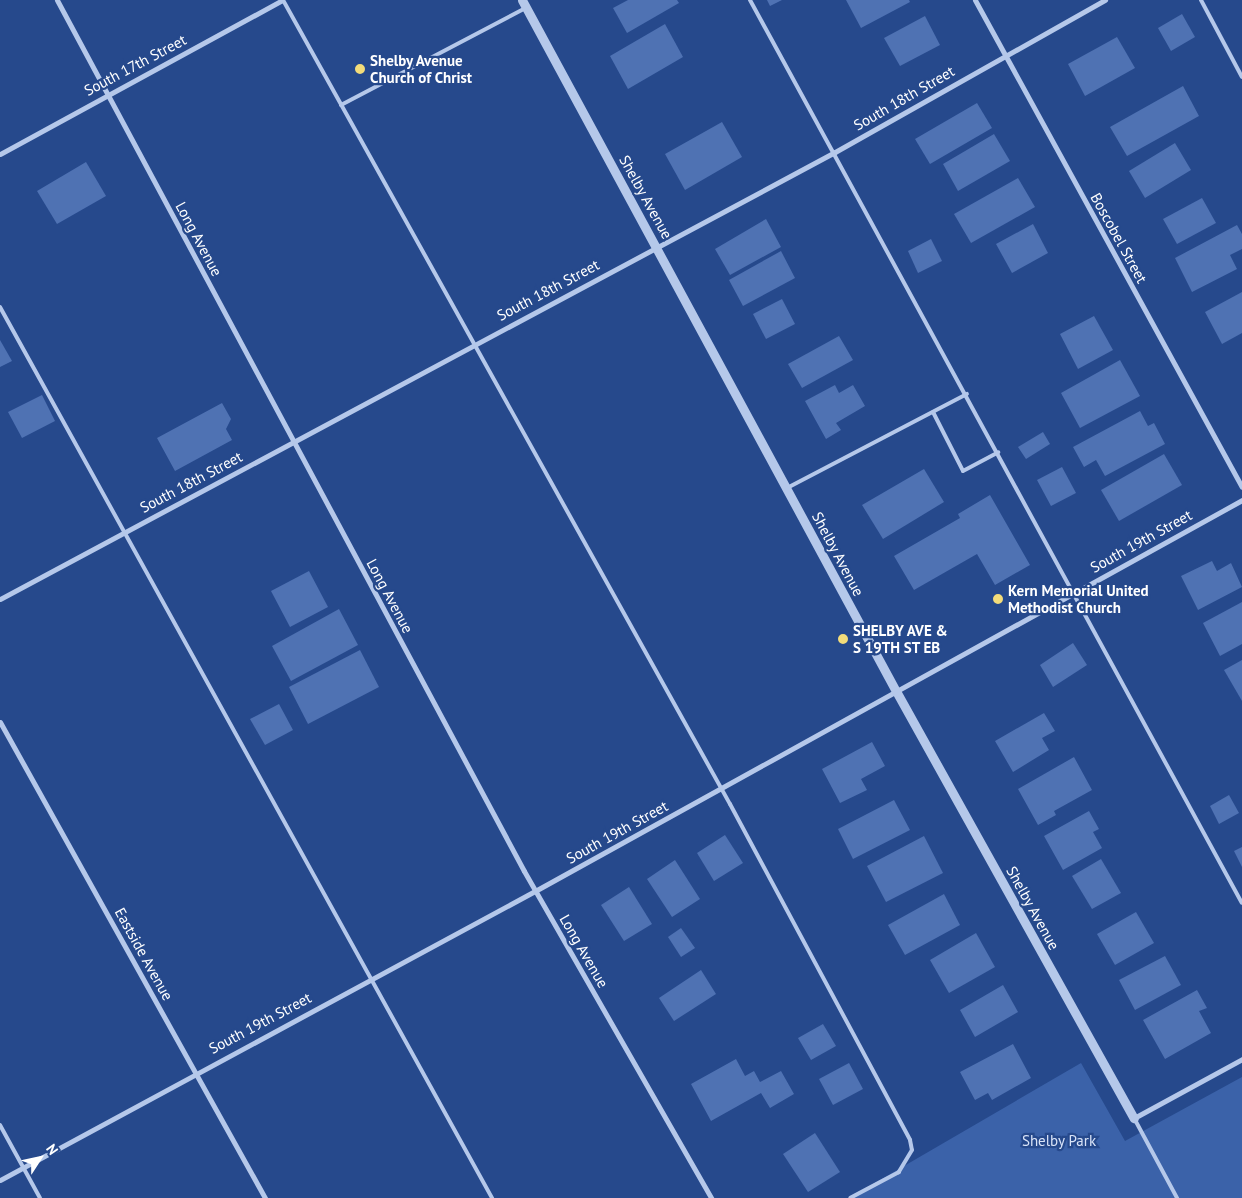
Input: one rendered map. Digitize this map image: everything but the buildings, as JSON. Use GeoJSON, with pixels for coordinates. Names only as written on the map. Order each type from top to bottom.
{"type":"FeatureCollection","features":[{"type":"Feature","properties":{"kind":"street","name":"Long Avenue"},"geometry":{"type":"LineString","coordinates":[[57,0],[535,891],[711,1198]]}},
{"type":"Feature","properties":{"kind":"street","name":"South 17th Street"},"geometry":{"type":"LineString","coordinates":[[0,154],[283,0]]}},
{"type":"Feature","properties":{"kind":"street","name":"Boscobel Street"},"geometry":{"type":"LineString","coordinates":[[975,0],[1242,487]]}},
{"type":"Feature","properties":{"kind":"street","name":"South 18th Street"},"geometry":{"type":"LineString","coordinates":[[0,599],[835,152],[1005,54],[1105,0]]}},
{"type":"Feature","properties":{"kind":"street","name":"Shelby Avenue"},"geometry":{"type":"LineString","coordinates":[[524,4],[657,246],[896,691],[1134,1118]]}},
{"type":"Feature","properties":{"kind":"street","name":"South 19th Street"},"geometry":{"type":"LineString","coordinates":[[0,1180],[372,976],[535,891],[1242,500]]}},
{"type":"Feature","properties":{"kind":"street","name":"Eastside Avenue"},"geometry":{"type":"LineString","coordinates":[[0,722],[265,1198]]}},
{"type":"Feature","properties":{"kind":"street"},"geometry":{"type":"LineString","coordinates":[[1134,1118],[1242,1059]]}},
{"type":"Feature","properties":{"kind":"lane"},"geometry":{"type":"LineString","coordinates":[[283,0],[721,788],[910,1140],[912,1150],[899,1172],[850,1198]]}},
{"type":"Feature","properties":{"kind":"lane"},"geometry":{"type":"LineString","coordinates":[[750,0],[967,394],[1242,903]]}},
{"type":"Feature","properties":{"kind":"lane"},"geometry":{"type":"LineString","coordinates":[[1201,0],[1242,77]]}},
{"type":"Feature","properties":{"kind":"lane"},"geometry":{"type":"LineString","coordinates":[[341,105],[524,4]]}},
{"type":"Feature","properties":{"kind":"lane"},"geometry":{"type":"LineString","coordinates":[[0,307],[122,533],[372,976],[492,1198]]}},
{"type":"Feature","properties":{"kind":"lane"},"geometry":{"type":"LineString","coordinates":[[787,488],[967,394]]}},
{"type":"Feature","properties":{"kind":"lane"},"geometry":{"type":"LineString","coordinates":[[933,412],[963,471],[998,452]]}},
{"type":"Feature","properties":{"kind":"lane"},"geometry":{"type":"LineString","coordinates":[[1134,1118],[1177,1198]]}},
{"type":"Feature","properties":{"kind":"lane"},"geometry":{"type":"LineString","coordinates":[[0,1125],[40,1198]]}},
{"type":"Feature","properties":{"kind":"green space","name":"Shelby Park"},"geometry":{"type":"Polygon","coordinates":[[[1081,1063],[1125,1141],[1242,1077],[1242,1198],[849,1198],[1081,1063]]]}},
{"type":"Feature","properties":{"kind":"place","name":"Shelby Avenue Church of Christ"},"geometry":{"type":"Point","coordinates":[360,69]}},
{"type":"Feature","properties":{"kind":"place","name":"Kern Memorial United Methodist Church"},"geometry":{"type":"Point","coordinates":[998,599]}},
{"type":"Feature","properties":{"kind":"place","name":"SHELBY AVE & S 19TH ST EB"},"geometry":{"type":"Point","coordinates":[843,639]}}]}
